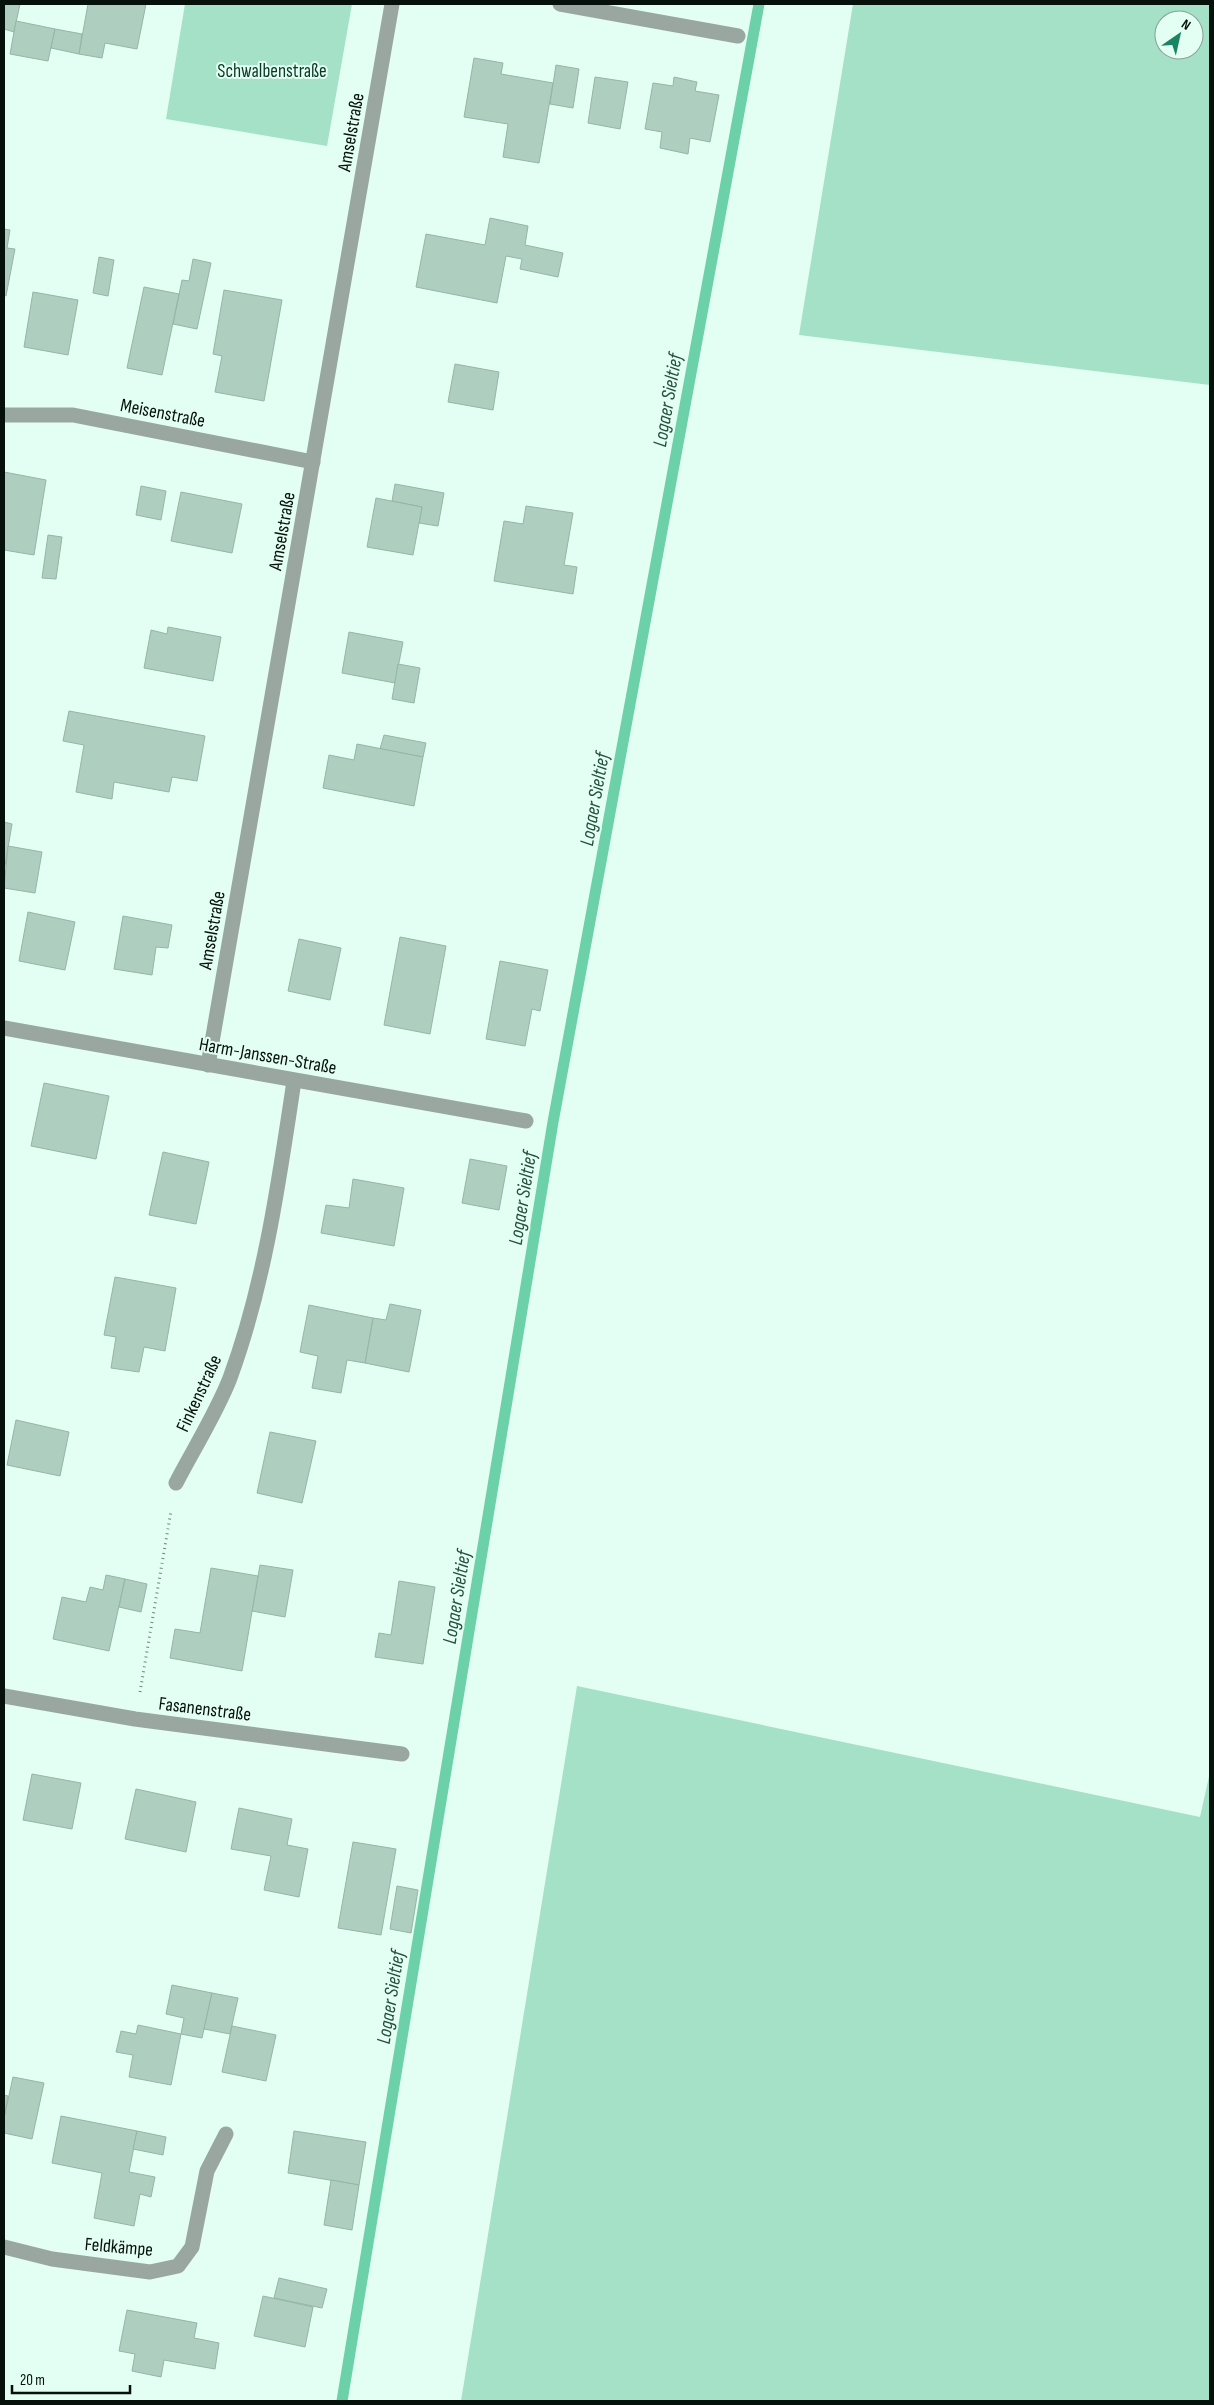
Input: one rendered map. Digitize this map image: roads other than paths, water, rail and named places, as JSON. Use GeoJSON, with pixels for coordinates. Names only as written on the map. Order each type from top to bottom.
{"type":"FeatureCollection","features":[{"type":"Feature","properties":{"kind":"street","name":"Amselstraße"},"geometry":{"type":"LineString","coordinates":[[208,1065],[392,4]]}},
{"type":"Feature","properties":{"kind":"street"},"geometry":{"type":"LineString","coordinates":[[560,4],[738,36]]}},
{"type":"Feature","properties":{"kind":"street","name":"Meisenstraße"},"geometry":{"type":"LineString","coordinates":[[4,416],[73,415],[313,462]]}},
{"type":"Feature","properties":{"kind":"street","name":"Harm-Janssen-Straße"},"geometry":{"type":"LineString","coordinates":[[4,1028],[526,1121]]}},
{"type":"Feature","properties":{"kind":"street","name":"Finkenstraße"},"geometry":{"type":"LineString","coordinates":[[176,1483],[229,1380],[249,1319],[279,1180],[294,1081]]}},
{"type":"Feature","properties":{"kind":"street","name":"Fasanenstraße"},"geometry":{"type":"LineString","coordinates":[[4,1696],[135,1719],[402,1754]]}},
{"type":"Feature","properties":{"kind":"street","name":"Feldkämpe"},"geometry":{"type":"LineString","coordinates":[[4,2247],[52,2259],[150,2272],[178,2266],[192,2247],[207,2171],[226,2134]]}},
{"type":"Feature","properties":{"kind":"waterway","name":"Logaer Sieltief"},"geometry":{"type":"LineString","coordinates":[[342,2401],[553,1122],[759,4]]}},
{"type":"Feature","properties":{"kind":"park label","name":"Schwalbenstraße"},"geometry":{"type":"Point","coordinates":[272,70]}}]}
